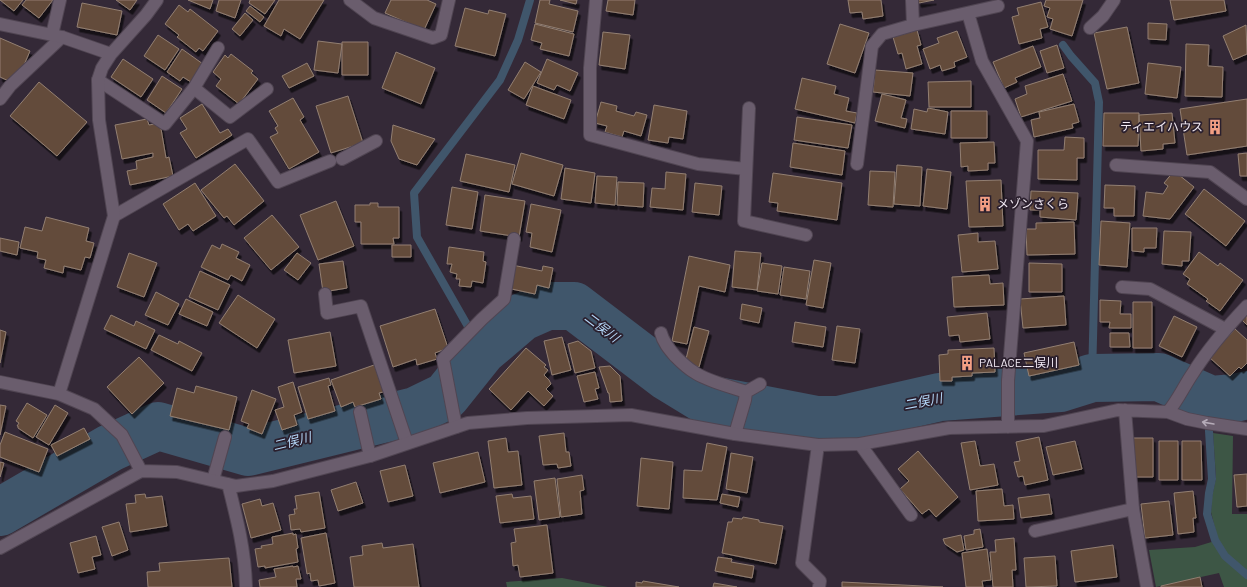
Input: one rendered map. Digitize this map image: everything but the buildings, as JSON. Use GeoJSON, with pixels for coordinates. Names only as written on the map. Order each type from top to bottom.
{"type":"FeatureCollection","features":[{"type":"Feature","properties":{"kind":"street"},"geometry":{"type":"LineString","coordinates":[[0,99],[10,86],[57,36],[60,0]]}},
{"type":"Feature","properties":{"kind":"street"},"geometry":{"type":"LineString","coordinates":[[58,394],[114,216],[99,120],[98,80],[102,68],[111,54],[146,15],[157,0]]}},
{"type":"Feature","properties":{"kind":"street"},"geometry":{"type":"LineString","coordinates":[[350,0],[374,18],[433,38],[441,36],[449,0]]}},
{"type":"Feature","properties":{"kind":"street"},"geometry":{"type":"LineString","coordinates":[[596,0],[590,68],[590,135],[698,164],[746,169]]}},
{"type":"Feature","properties":{"kind":"street"},"geometry":{"type":"LineString","coordinates":[[912,0],[912,25]]}},
{"type":"Feature","properties":{"kind":"street"},"geometry":{"type":"LineString","coordinates":[[1090,28],[1103,16],[1114,0]]}},
{"type":"Feature","properties":{"kind":"street"},"geometry":{"type":"LineString","coordinates":[[857,164],[872,46],[882,34],[912,25],[998,6]]}},
{"type":"Feature","properties":{"kind":"street"},"geometry":{"type":"LineString","coordinates":[[968,13],[982,61],[1027,141],[1008,381],[1008,427]]}},
{"type":"Feature","properties":{"kind":"street"},"geometry":{"type":"LineString","coordinates":[[0,24],[57,36],[111,54]]}},
{"type":"Feature","properties":{"kind":"street"},"geometry":{"type":"LineString","coordinates":[[98,80],[165,124],[194,88],[218,48]]}},
{"type":"Feature","properties":{"kind":"street"},"geometry":{"type":"LineString","coordinates":[[194,88],[230,117],[267,89]]}},
{"type":"Feature","properties":{"kind":"street"},"geometry":{"type":"LineString","coordinates":[[749,108],[744,221],[806,234]]}},
{"type":"Feature","properties":{"kind":"street"},"geometry":{"type":"LineString","coordinates":[[114,216],[248,139],[278,182],[336,160],[376,141]]}},
{"type":"Feature","properties":{"kind":"street"},"geometry":{"type":"LineString","coordinates":[[1116,165],[1210,172],[1247,199]]}},
{"type":"Feature","properties":{"kind":"street"},"geometry":{"type":"LineString","coordinates":[[455,421],[442,359],[504,299],[514,239]]}},
{"type":"Feature","properties":{"kind":"street"},"geometry":{"type":"LineString","coordinates":[[1122,287],[1150,289],[1226,329]]}},
{"type":"Feature","properties":{"kind":"street"},"geometry":{"type":"LineString","coordinates":[[325,294],[327,313],[361,306],[406,439]]}},
{"type":"Feature","properties":{"kind":"street"},"geometry":{"type":"LineString","coordinates":[[1171,408],[1193,373],[1226,329],[1247,306]]}},
{"type":"Feature","properties":{"kind":"street"},"geometry":{"type":"LineString","coordinates":[[661,333],[662,339],[669,349],[684,365],[695,373],[745,396]]}},
{"type":"Feature","properties":{"kind":"street"},"geometry":{"type":"LineString","coordinates":[[0,382],[58,394],[94,410],[122,435],[141,471]]}},
{"type":"Feature","properties":{"kind":"street"},"geometry":{"type":"LineString","coordinates":[[737,430],[745,396],[760,384]]}},
{"type":"Feature","properties":{"kind":"street"},"geometry":{"type":"LineString","coordinates":[[0,548],[141,471],[215,474],[228,484],[236,486],[273,481],[406,439],[455,421],[468,423],[527,418],[631,415],[737,430],[818,445],[860,444],[949,428],[1044,426],[1118,410],[1171,408],[1187,419],[1247,429]]}},
{"type":"Feature","properties":{"kind":"street"},"geometry":{"type":"LineString","coordinates":[[1124,410],[1133,509],[1147,587]]}},
{"type":"Feature","properties":{"kind":"street"},"geometry":{"type":"LineString","coordinates":[[360,412],[369,451]]}},
{"type":"Feature","properties":{"kind":"street"},"geometry":{"type":"LineString","coordinates":[[215,474],[225,437]]}},
{"type":"Feature","properties":{"kind":"street"},"geometry":{"type":"LineString","coordinates":[[860,444],[911,515]]}},
{"type":"Feature","properties":{"kind":"street"},"geometry":{"type":"LineString","coordinates":[[818,445],[802,563],[820,581],[819,587]]}},
{"type":"Feature","properties":{"kind":"street"},"geometry":{"type":"LineString","coordinates":[[228,484],[238,523],[245,566],[246,587]]}},
{"type":"Feature","properties":{"kind":"street"},"geometry":{"type":"LineString","coordinates":[[1035,531],[1133,509]]}},
{"type":"Feature","properties":{"kind":"green space"},"geometry":{"type":"Polygon","coordinates":[[[1213,433],[1233,436],[1232,514],[1247,514],[1247,587],[1224,587],[1219,573],[1156,587],[1149,550],[1195,547],[1218,540],[1211,512],[1216,478],[1213,433]]]}},
{"type":"Feature","properties":{"kind":"green space"},"geometry":{"type":"Polygon","coordinates":[[[562,578],[608,587],[507,587],[506,582],[562,578]]]}},
{"type":"Feature","properties":{"kind":"waterway"},"geometry":{"type":"LineString","coordinates":[[482,351],[417,237],[414,193],[500,80],[518,40],[530,0]]}},
{"type":"Feature","properties":{"kind":"waterway"},"geometry":{"type":"LineString","coordinates":[[1063,45],[1095,83],[1099,102],[1092,378]]}},
{"type":"Feature","properties":{"kind":"waterway","name":"二俣川"},"geometry":{"type":"LineString","coordinates":[[0,512],[110,448],[158,426],[248,452],[415,411],[446,396],[482,351],[522,317],[547,306],[574,306],[666,376],[702,398],[817,420],[839,420],[940,397],[1060,388],[1092,378],[1159,377],[1211,400],[1235,398],[1247,395]]}},
{"type":"Feature","properties":{"kind":"waterway"},"geometry":{"type":"LineString","coordinates":[[1208,414],[1211,400]]}},
{"type":"Feature","properties":{"kind":"waterway"},"geometry":{"type":"LineString","coordinates":[[1209,431],[1212,479],[1207,514],[1215,540],[1225,556],[1247,575]]}},
{"type":"Feature","properties":{"kind":"place","name":"ティエイハウス"},"geometry":{"type":"Point","coordinates":[1215,127]}},
{"type":"Feature","properties":{"kind":"place","name":"メゾンさくら"},"geometry":{"type":"Point","coordinates":[985,204]}},
{"type":"Feature","properties":{"kind":"place","name":"PALACE二俣川"},"geometry":{"type":"Point","coordinates":[967,363]}}]}
